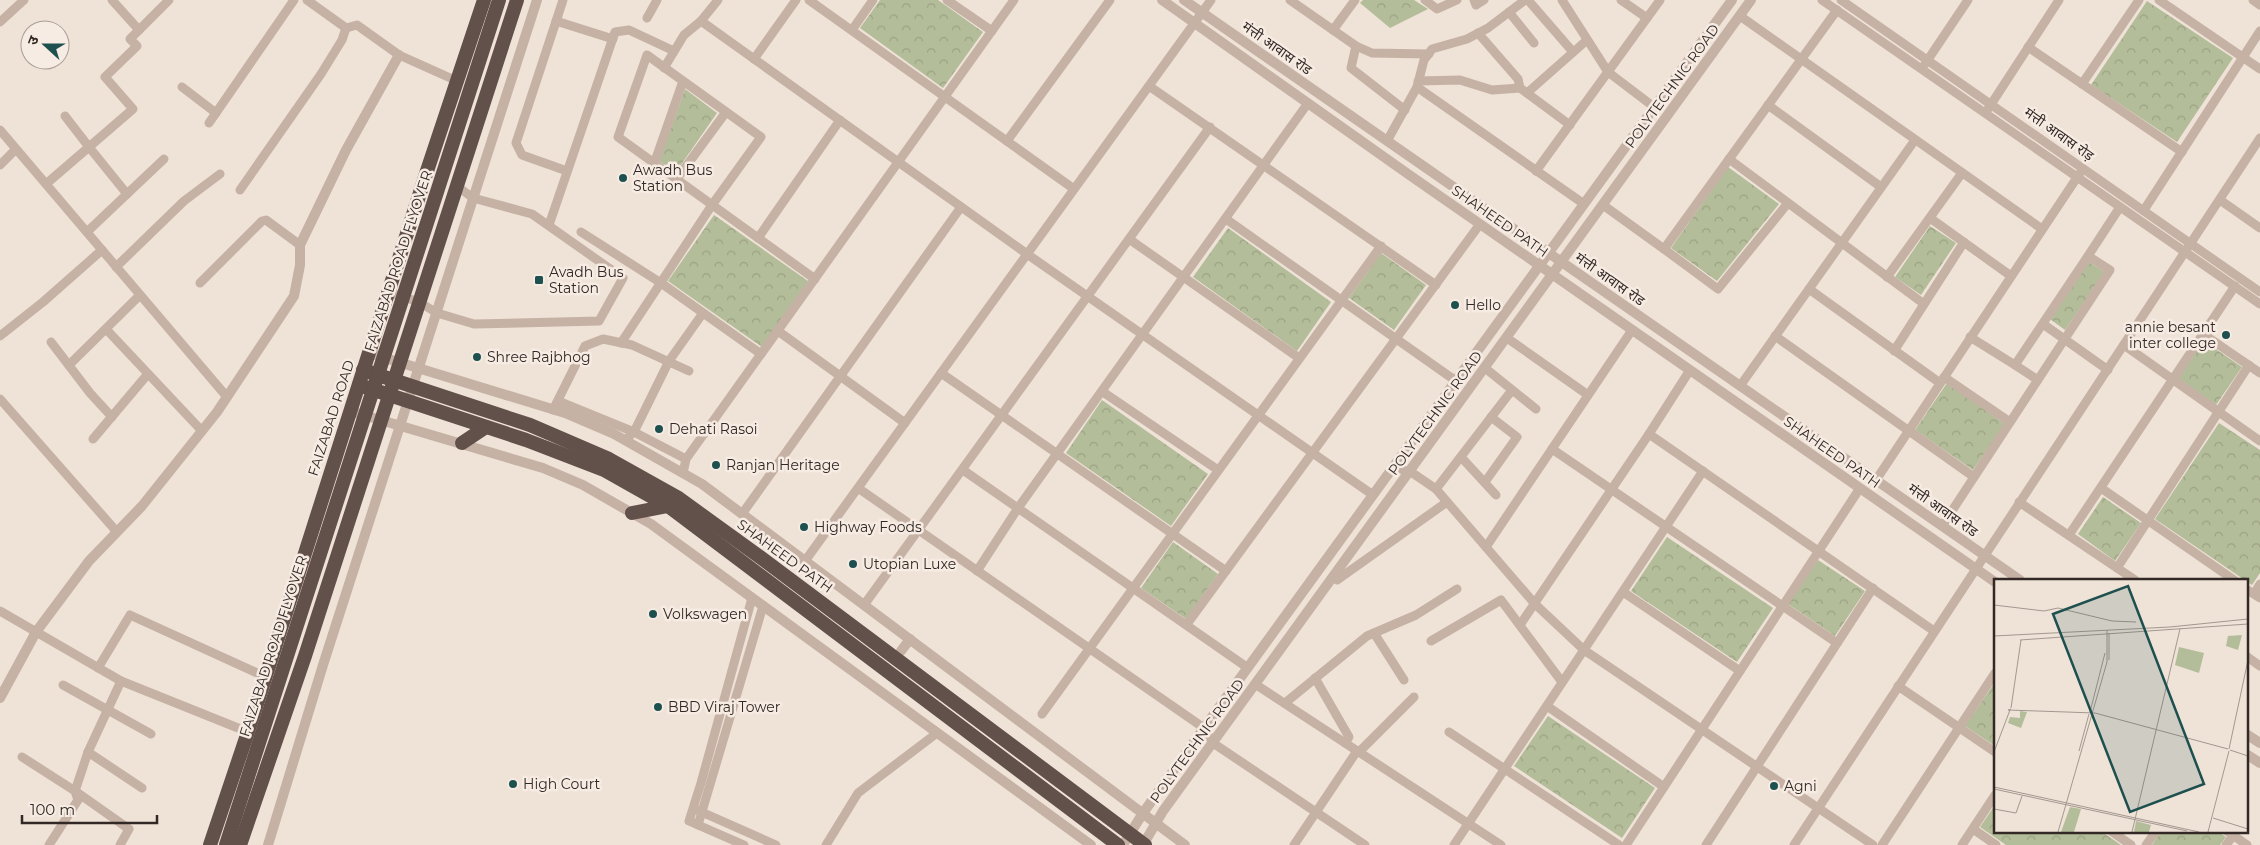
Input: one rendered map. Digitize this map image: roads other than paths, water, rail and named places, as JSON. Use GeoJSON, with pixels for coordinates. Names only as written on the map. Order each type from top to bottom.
{"type":"FeatureCollection","features":[{"type":"Feature","properties":{"kind":"highway","name":"FAIZABAD ROAD"},"geometry":{"type":"LineString","coordinates":[[210,845],[484,0]]}},
{"type":"Feature","properties":{"kind":"highway","name":"FAIZABAD ROAD FLYOVER"},"geometry":{"type":"LineString","coordinates":[[226,845],[499,0]]}},
{"type":"Feature","properties":{"kind":"highway"},"geometry":{"type":"LineString","coordinates":[[240,845],[304,656],[517,0]]}},
{"type":"Feature","properties":{"kind":"highway","name":"SHAHEED PATH"},"geometry":{"type":"LineString","coordinates":[[364,370],[548,433],[609,459],[677,497],[1144,845]]}},
{"type":"Feature","properties":{"kind":"highway"},"geometry":{"type":"LineString","coordinates":[[359,385],[486,427],[604,470],[668,506],[1118,845]]}},
{"type":"Feature","properties":{"kind":"highway"},"geometry":{"type":"LineString","coordinates":[[462,444],[486,427]]}},
{"type":"Feature","properties":{"kind":"highway"},"geometry":{"type":"LineString","coordinates":[[632,513],[668,506]]}},
{"type":"Feature","properties":{"kind":"street"},"geometry":{"type":"LineString","coordinates":[[0,22],[24,0]]}},
{"type":"Feature","properties":{"kind":"street"},"geometry":{"type":"LineString","coordinates":[[112,0],[139,30]]}},
{"type":"Feature","properties":{"kind":"street"},"geometry":{"type":"LineString","coordinates":[[46,184],[133,109],[105,77],[137,46],[130,39],[169,0]]}},
{"type":"Feature","properties":{"kind":"street"},"geometry":{"type":"LineString","coordinates":[[208,123],[294,0]]}},
{"type":"Feature","properties":{"kind":"street"},"geometry":{"type":"LineString","coordinates":[[307,0],[346,28]]}},
{"type":"Feature","properties":{"kind":"street"},"geometry":{"type":"LineString","coordinates":[[268,845],[323,666],[537,0]]}},
{"type":"Feature","properties":{"kind":"street"},"geometry":{"type":"LineString","coordinates":[[648,18],[657,0]]}},
{"type":"Feature","properties":{"kind":"street"},"geometry":{"type":"LineString","coordinates":[[664,68],[684,35],[701,21],[708,4],[718,0]]}},
{"type":"Feature","properties":{"kind":"street"},"geometry":{"type":"LineString","coordinates":[[754,59],[796,0]]}},
{"type":"Feature","properties":{"kind":"street"},"geometry":{"type":"LineString","coordinates":[[809,0],[1074,189]]}},
{"type":"Feature","properties":{"kind":"street"},"geometry":{"type":"LineString","coordinates":[[852,30],[873,0]]}},
{"type":"Feature","properties":{"kind":"street"},"geometry":{"type":"LineString","coordinates":[[947,0],[992,31]]}},
{"type":"Feature","properties":{"kind":"street"},"geometry":{"type":"LineString","coordinates":[[683,473],[686,459],[1014,0]]}},
{"type":"Feature","properties":{"kind":"street"},"geometry":{"type":"LineString","coordinates":[[1007,142],[1110,0]]}},
{"type":"Feature","properties":{"kind":"street","name":"SHAHEED PATH"},"geometry":{"type":"LineString","coordinates":[[1162,0],[1540,266],[1994,581]]}},
{"type":"Feature","properties":{"kind":"street","name":"मंत्ती आवास रोड"},"geometry":{"type":"LineString","coordinates":[[1184,0],[2019,579]]}},
{"type":"Feature","properties":{"kind":"street"},"geometry":{"type":"LineString","coordinates":[[805,561],[1211,0]]}},
{"type":"Feature","properties":{"kind":"street"},"geometry":{"type":"LineString","coordinates":[[1290,0],[1356,46],[1372,53],[1429,54]]}},
{"type":"Feature","properties":{"kind":"street"},"geometry":{"type":"LineString","coordinates":[[1333,30],[1355,0]]}},
{"type":"Feature","properties":{"kind":"street"},"geometry":{"type":"LineString","coordinates":[[1425,0],[1438,9],[1457,0]]}},
{"type":"Feature","properties":{"kind":"street"},"geometry":{"type":"LineString","coordinates":[[1474,0],[1476,5],[1484,0]]}},
{"type":"Feature","properties":{"kind":"street"},"geometry":{"type":"LineString","coordinates":[[1387,141],[1417,84],[1424,60],[1432,49],[1467,39],[1527,0],[1573,52]]}},
{"type":"Feature","properties":{"kind":"street"},"geometry":{"type":"LineString","coordinates":[[1562,0],[1608,72],[1654,107]]}},
{"type":"Feature","properties":{"kind":"street"},"geometry":{"type":"LineString","coordinates":[[1621,0],[1647,18]]}},
{"type":"Feature","properties":{"kind":"street"},"geometry":{"type":"LineString","coordinates":[[1536,171],[1660,0]]}},
{"type":"Feature","properties":{"kind":"street","name":"POLYTECHNIC ROAD"},"geometry":{"type":"LineString","coordinates":[[1144,845],[1156,823],[1255,684],[1396,489],[1411,472],[1751,0]]}},
{"type":"Feature","properties":{"kind":"street"},"geometry":{"type":"LineString","coordinates":[[1822,0],[2260,304]]}},
{"type":"Feature","properties":{"kind":"street","name":"मंत्ती आवास रोड़"},"geometry":{"type":"LineString","coordinates":[[1841,0],[2260,292]]}},
{"type":"Feature","properties":{"kind":"street"},"geometry":{"type":"LineString","coordinates":[[1921,69],[1929,61],[1968,0]]}},
{"type":"Feature","properties":{"kind":"street"},"geometry":{"type":"LineString","coordinates":[[1985,113],[2059,0]]}},
{"type":"Feature","properties":{"kind":"street"},"geometry":{"type":"LineString","coordinates":[[2082,84],[2139,0]]}},
{"type":"Feature","properties":{"kind":"street"},"geometry":{"type":"LineString","coordinates":[[2159,0],[2260,69]]}},
{"type":"Feature","properties":{"kind":"street"},"geometry":{"type":"LineString","coordinates":[[2253,0],[2260,5]]}},
{"type":"Feature","properties":{"kind":"street"},"geometry":{"type":"LineString","coordinates":[[560,1],[556,21],[516,143],[522,155],[568,171]]}},
{"type":"Feature","properties":{"kind":"street"},"geometry":{"type":"LineString","coordinates":[[1123,845],[1143,813],[1204,728],[1540,266],[1729,1]]}},
{"type":"Feature","properties":{"kind":"street"},"geometry":{"type":"LineString","coordinates":[[1664,249],[1836,10]]}},
{"type":"Feature","properties":{"kind":"street"},"geometry":{"type":"LineString","coordinates":[[1509,12],[1534,43]]}},
{"type":"Feature","properties":{"kind":"street"},"geometry":{"type":"LineString","coordinates":[[1740,16],[2042,230]]}},
{"type":"Feature","properties":{"kind":"street"},"geometry":{"type":"LineString","coordinates":[[556,21],[613,39]]}},
{"type":"Feature","properties":{"kind":"street"},"geometry":{"type":"LineString","coordinates":[[701,21],[1027,254],[1373,495]]}},
{"type":"Feature","properties":{"kind":"street"},"geometry":{"type":"LineString","coordinates":[[346,28],[357,25],[399,55],[457,81]]}},
{"type":"Feature","properties":{"kind":"street"},"geometry":{"type":"LineString","coordinates":[[240,190],[321,74],[342,40],[346,28]]}},
{"type":"Feature","properties":{"kind":"street"},"geometry":{"type":"LineString","coordinates":[[549,225],[615,32],[629,30],[674,51]]}},
{"type":"Feature","properties":{"kind":"street"},"geometry":{"type":"LineString","coordinates":[[2144,210],[2260,31]]}},
{"type":"Feature","properties":{"kind":"street"},"geometry":{"type":"LineString","coordinates":[[1478,33],[1518,79],[1524,91],[1570,125]]}},
{"type":"Feature","properties":{"kind":"street"},"geometry":{"type":"LineString","coordinates":[[1417,84],[1460,80],[1492,90],[1524,91],[1587,40]]}},
{"type":"Feature","properties":{"kind":"street"},"geometry":{"type":"LineString","coordinates":[[1356,46],[1351,68],[1404,110]]}},
{"type":"Feature","properties":{"kind":"street"},"geometry":{"type":"LineString","coordinates":[[2028,47],[2182,152]]}},
{"type":"Feature","properties":{"kind":"street"},"geometry":{"type":"LineString","coordinates":[[0,698],[36,632],[89,561],[142,506],[202,431],[227,397],[294,296],[300,265],[300,245],[346,150],[399,55]]}},
{"type":"Feature","properties":{"kind":"street"},"geometry":{"type":"LineString","coordinates":[[621,342],[660,282],[712,206],[761,137],[647,55],[618,138],[712,206],[758,238],[815,280]]}},
{"type":"Feature","properties":{"kind":"street"},"geometry":{"type":"LineString","coordinates":[[654,164],[682,81]]}},
{"type":"Feature","properties":{"kind":"street"},"geometry":{"type":"LineString","coordinates":[[1417,84],[1584,204]]}},
{"type":"Feature","properties":{"kind":"street"},"geometry":{"type":"LineString","coordinates":[[1149,86],[1436,285]]}},
{"type":"Feature","properties":{"kind":"street"},"geometry":{"type":"LineString","coordinates":[[182,87],[216,113]]}},
{"type":"Feature","properties":{"kind":"street"},"geometry":{"type":"LineString","coordinates":[[977,571],[1018,508],[1185,278],[1308,103]]}},
{"type":"Feature","properties":{"kind":"street"},"geometry":{"type":"LineString","coordinates":[[1768,105],[1881,187]]}},
{"type":"Feature","properties":{"kind":"street"},"geometry":{"type":"LineString","coordinates":[[676,180],[726,112]]}},
{"type":"Feature","properties":{"kind":"street"},"geometry":{"type":"LineString","coordinates":[[65,116],[127,194]]}},
{"type":"Feature","properties":{"kind":"street"},"geometry":{"type":"LineString","coordinates":[[758,238],[840,120]]}},
{"type":"Feature","properties":{"kind":"street"},"geometry":{"type":"LineString","coordinates":[[864,605],[964,470],[1210,127]]}},
{"type":"Feature","properties":{"kind":"street"},"geometry":{"type":"LineString","coordinates":[[0,130],[227,397]]}},
{"type":"Feature","properties":{"kind":"street"},"geometry":{"type":"LineString","coordinates":[[1794,845],[2260,138]]}},
{"type":"Feature","properties":{"kind":"street"},"geometry":{"type":"LineString","coordinates":[[1740,386],[1915,140]]}},
{"type":"Feature","properties":{"kind":"street"},"geometry":{"type":"LineString","coordinates":[[0,165],[16,149]]}},
{"type":"Feature","properties":{"kind":"street"},"geometry":{"type":"LineString","coordinates":[[87,232],[164,159]]}},
{"type":"Feature","properties":{"kind":"street"},"geometry":{"type":"LineString","coordinates":[[1729,159],[1924,304]]}},
{"type":"Feature","properties":{"kind":"street"},"geometry":{"type":"LineString","coordinates":[[1876,480],[2083,168]]}},
{"type":"Feature","properties":{"kind":"street"},"geometry":{"type":"LineString","coordinates":[[1887,277],[1962,173]]}},
{"type":"Feature","properties":{"kind":"street"},"geometry":{"type":"LineString","coordinates":[[116,267],[184,202],[220,174]]}},
{"type":"Feature","properties":{"kind":"street"},"geometry":{"type":"LineString","coordinates":[[388,292],[419,302],[436,312],[474,324],[599,322],[623,278],[532,214],[473,198],[457,186]]}},
{"type":"Feature","properties":{"kind":"street"},"geometry":{"type":"LineString","coordinates":[[2220,200],[2260,228]]}},
{"type":"Feature","properties":{"kind":"street"},"geometry":{"type":"LineString","coordinates":[[1603,205],[1718,289],[1788,203]]}},
{"type":"Feature","properties":{"kind":"street"},"geometry":{"type":"LineString","coordinates":[[742,514],[961,207]]}},
{"type":"Feature","properties":{"kind":"street"},"geometry":{"type":"LineString","coordinates":[[2015,365],[2120,207]]}},
{"type":"Feature","properties":{"kind":"street"},"geometry":{"type":"LineString","coordinates":[[1930,218],[2011,276]]}},
{"type":"Feature","properties":{"kind":"street"},"geometry":{"type":"LineString","coordinates":[[1226,219],[1456,381]]}},
{"type":"Feature","properties":{"kind":"street"},"geometry":{"type":"LineString","coordinates":[[200,283],[262,221],[266,220],[300,245]]}},
{"type":"Feature","properties":{"kind":"street"},"geometry":{"type":"LineString","coordinates":[[1187,624],[1480,224]]}},
{"type":"Feature","properties":{"kind":"street"},"geometry":{"type":"LineString","coordinates":[[581,232],[660,282],[761,354]]}},
{"type":"Feature","properties":{"kind":"street"},"geometry":{"type":"LineString","coordinates":[[1129,239],[1299,358]]}},
{"type":"Feature","properties":{"kind":"street"},"geometry":{"type":"LineString","coordinates":[[1894,351],[1964,242]]}},
{"type":"Feature","properties":{"kind":"street"},"geometry":{"type":"LineString","coordinates":[[1042,714],[1381,246]]}},
{"type":"Feature","properties":{"kind":"street"},"geometry":{"type":"LineString","coordinates":[[2,331],[43,302],[102,250]]}},
{"type":"Feature","properties":{"kind":"street"},"geometry":{"type":"LineString","coordinates":[[1942,526],[2110,270],[2088,256]]}},
{"type":"Feature","properties":{"kind":"street"},"geometry":{"type":"LineString","coordinates":[[2069,535],[2234,286]]}},
{"type":"Feature","properties":{"kind":"street"},"geometry":{"type":"LineString","coordinates":[[1809,289],[1894,351],[2010,422]]}},
{"type":"Feature","properties":{"kind":"street"},"geometry":{"type":"LineString","coordinates":[[69,365],[140,295]]}},
{"type":"Feature","properties":{"kind":"street"},"geometry":{"type":"LineString","coordinates":[[625,440],[634,432],[668,361],[703,313]]}},
{"type":"Feature","properties":{"kind":"street"},"geometry":{"type":"LineString","coordinates":[[2042,324],[2108,370]]}},
{"type":"Feature","properties":{"kind":"street"},"geometry":{"type":"LineString","coordinates":[[106,329],[147,375],[202,431]]}},
{"type":"Feature","properties":{"kind":"street"},"geometry":{"type":"LineString","coordinates":[[778,330],[905,423]]}},
{"type":"Feature","properties":{"kind":"street"},"geometry":{"type":"LineString","coordinates":[[1486,547],[1632,330]]}},
{"type":"Feature","properties":{"kind":"street"},"geometry":{"type":"LineString","coordinates":[[2203,334],[2260,373]]}},
{"type":"Feature","properties":{"kind":"street"},"geometry":{"type":"LineString","coordinates":[[1775,336],[1974,477]]}},
{"type":"Feature","properties":{"kind":"street"},"geometry":{"type":"LineString","coordinates":[[1970,337],[2038,380]]}},
{"type":"Feature","properties":{"kind":"street"},"geometry":{"type":"LineString","coordinates":[[556,405],[585,346],[603,338],[632,345],[690,371]]}},
{"type":"Feature","properties":{"kind":"street"},"geometry":{"type":"LineString","coordinates":[[1507,338],[1588,394]]}},
{"type":"Feature","properties":{"kind":"street"},"geometry":{"type":"LineString","coordinates":[[51,342],[112,417]]}},
{"type":"Feature","properties":{"kind":"street"},"geometry":{"type":"LineString","coordinates":[[2124,346],[2260,441]]}},
{"type":"Feature","properties":{"kind":"street"},"geometry":{"type":"LineString","coordinates":[[369,353],[556,405],[634,432],[686,459]]}},
{"type":"Feature","properties":{"kind":"street"},"geometry":{"type":"LineString","coordinates":[[2117,568],[2249,365]]}},
{"type":"Feature","properties":{"kind":"street"},"geometry":{"type":"LineString","coordinates":[[1485,368],[1536,409]]}},
{"type":"Feature","properties":{"kind":"street"},"geometry":{"type":"LineString","coordinates":[[1520,625],[1690,370]]}},
{"type":"Feature","properties":{"kind":"street"},"geometry":{"type":"LineString","coordinates":[[941,373],[1226,572]]}},
{"type":"Feature","properties":{"kind":"street"},"geometry":{"type":"LineString","coordinates":[[93,439],[147,375]]}},
{"type":"Feature","properties":{"kind":"street"},"geometry":{"type":"LineString","coordinates":[[1436,489],[1512,390]]}},
{"type":"Feature","properties":{"kind":"street"},"geometry":{"type":"LineString","coordinates":[[1103,392],[1218,470]]}},
{"type":"Feature","properties":{"kind":"street"},"geometry":{"type":"LineString","coordinates":[[0,398],[117,532]]}},
{"type":"Feature","properties":{"kind":"street"},"geometry":{"type":"LineString","coordinates":[[556,405],[625,440],[702,484],[1185,845]]}},
{"type":"Feature","properties":{"kind":"street"},"geometry":{"type":"LineString","coordinates":[[350,411],[543,468],[583,485],[651,524],[1091,845]]}},
{"type":"Feature","properties":{"kind":"street"},"geometry":{"type":"LineString","coordinates":[[1485,482],[1517,437],[1491,417]]}},
{"type":"Feature","properties":{"kind":"street"},"geometry":{"type":"LineString","coordinates":[[1649,434],[1934,631]]}},
{"type":"Feature","properties":{"kind":"street"},"geometry":{"type":"LineString","coordinates":[[1552,449],[1837,644]]}},
{"type":"Feature","properties":{"kind":"street"},"geometry":{"type":"LineString","coordinates":[[649,454],[669,450]]}},
{"type":"Feature","properties":{"kind":"street"},"geometry":{"type":"LineString","coordinates":[[1461,457],[1496,495]]}},
{"type":"Feature","properties":{"kind":"street"},"geometry":{"type":"LineString","coordinates":[[1393,467],[1411,472],[1436,489],[1535,604],[1584,650],[1873,845]]}},
{"type":"Feature","properties":{"kind":"street"},"geometry":{"type":"LineString","coordinates":[[964,470],[1248,668]]}},
{"type":"Feature","properties":{"kind":"street"},"geometry":{"type":"LineString","coordinates":[[1454,845],[1703,471]]}},
{"type":"Feature","properties":{"kind":"street"},"geometry":{"type":"LineString","coordinates":[[858,488],[1204,728],[1213,743],[1364,845]]}},
{"type":"Feature","properties":{"kind":"street"},"geometry":{"type":"LineString","coordinates":[[1626,845],[1860,488]]}},
{"type":"Feature","properties":{"kind":"street"},"geometry":{"type":"LineString","coordinates":[[2101,488],[2233,579]]}},
{"type":"Feature","properties":{"kind":"street"},"geometry":{"type":"LineString","coordinates":[[1333,577],[1337,580],[1447,502]]}},
{"type":"Feature","properties":{"kind":"street"},"geometry":{"type":"LineString","coordinates":[[2020,502],[2134,579]]}},
{"type":"Feature","properties":{"kind":"street"},"geometry":{"type":"LineString","coordinates":[[2253,594],[2260,584]]}},
{"type":"Feature","properties":{"kind":"street"},"geometry":{"type":"LineString","coordinates":[[1706,845],[1874,588]]}},
{"type":"Feature","properties":{"kind":"street"},"geometry":{"type":"LineString","coordinates":[[1285,704],[1367,636],[1416,615],[1457,589]]}},
{"type":"Feature","properties":{"kind":"street"},"geometry":{"type":"LineString","coordinates":[[1623,592],[1740,671]]}},
{"type":"Feature","properties":{"kind":"street"},"geometry":{"type":"LineString","coordinates":[[744,845],[689,821],[702,783],[752,598]]}},
{"type":"Feature","properties":{"kind":"street"},"geometry":{"type":"LineString","coordinates":[[1431,641],[1501,600],[1562,682]]}},
{"type":"Feature","properties":{"kind":"street"},"geometry":{"type":"LineString","coordinates":[[698,825],[763,606]]}},
{"type":"Feature","properties":{"kind":"street"},"geometry":{"type":"LineString","coordinates":[[0,611],[121,681],[248,732]]}},
{"type":"Feature","properties":{"kind":"street"},"geometry":{"type":"LineString","coordinates":[[98,668],[130,616],[266,677]]}},
{"type":"Feature","properties":{"kind":"street"},"geometry":{"type":"LineString","coordinates":[[1374,633],[1404,680]]}},
{"type":"Feature","properties":{"kind":"street"},"geometry":{"type":"LineString","coordinates":[[900,651],[910,639]]}},
{"type":"Feature","properties":{"kind":"street"},"geometry":{"type":"LineString","coordinates":[[2248,657],[2260,666]]}},
{"type":"Feature","properties":{"kind":"street"},"geometry":{"type":"LineString","coordinates":[[1882,845],[1994,675]]}},
{"type":"Feature","properties":{"kind":"street"},"geometry":{"type":"LineString","coordinates":[[874,688],[881,678]]}},
{"type":"Feature","properties":{"kind":"street"},"geometry":{"type":"LineString","coordinates":[[1316,678],[1349,737],[1345,743]]}},
{"type":"Feature","properties":{"kind":"street"},"geometry":{"type":"LineString","coordinates":[[49,845],[78,800],[75,791],[88,752],[121,681]]}},
{"type":"Feature","properties":{"kind":"street"},"geometry":{"type":"LineString","coordinates":[[1255,684],[1500,845]]}},
{"type":"Feature","properties":{"kind":"street"},"geometry":{"type":"LineString","coordinates":[[63,685],[151,734]]}},
{"type":"Feature","properties":{"kind":"street"},"geometry":{"type":"LineString","coordinates":[[1898,686],[1994,751]]}},
{"type":"Feature","properties":{"kind":"street"},"geometry":{"type":"LineString","coordinates":[[1294,845],[1358,751],[1414,697]]}},
{"type":"Feature","properties":{"kind":"street"},"geometry":{"type":"LineString","coordinates":[[1547,706],[1664,788]]}},
{"type":"Feature","properties":{"kind":"street"},"geometry":{"type":"LineString","coordinates":[[1449,732],[1506,768],[1619,845]]}},
{"type":"Feature","properties":{"kind":"street"},"geometry":{"type":"LineString","coordinates":[[826,845],[858,793],[937,733]]}},
{"type":"Feature","properties":{"kind":"street"},"geometry":{"type":"LineString","coordinates":[[2248,735],[2260,743]]}},
{"type":"Feature","properties":{"kind":"street"},"geometry":{"type":"LineString","coordinates":[[88,752],[142,788]]}},
{"type":"Feature","properties":{"kind":"street"},"geometry":{"type":"LineString","coordinates":[[2248,755],[2260,763]]}},
{"type":"Feature","properties":{"kind":"street"},"geometry":{"type":"LineString","coordinates":[[22,758],[75,791],[129,829],[120,845]]}},
{"type":"Feature","properties":{"kind":"street"},"geometry":{"type":"LineString","coordinates":[[1962,845],[1994,797]]}},
{"type":"Feature","properties":{"kind":"street"},"geometry":{"type":"LineString","coordinates":[[693,808],[776,845]]}},
{"type":"Feature","properties":{"kind":"street"},"geometry":{"type":"LineString","coordinates":[[1973,829],[1996,845]]}},
{"type":"Feature","properties":{"kind":"street"},"geometry":{"type":"LineString","coordinates":[[2112,832],[2131,845]]}},
{"type":"Feature","properties":{"kind":"street"},"geometry":{"type":"LineString","coordinates":[[2146,845],[2155,832]]}},
{"type":"Feature","properties":{"kind":"street"},"geometry":{"type":"LineString","coordinates":[[2226,845],[2230,833],[2247,845]]}},
{"type":"Feature","properties":{"kind":"place","name":"Awadh Bus Station"},"geometry":{"type":"Point","coordinates":[623,178]}},
{"type":"Feature","properties":{"kind":"place","name":"Avadh Bus Station"},"geometry":{"type":"Point","coordinates":[539,280]}},
{"type":"Feature","properties":{"kind":"place","name":"Hello"},"geometry":{"type":"Point","coordinates":[1455,305]}},
{"type":"Feature","properties":{"kind":"place","name":"annie besant inter college"},"geometry":{"type":"Point","coordinates":[2226,335]}},
{"type":"Feature","properties":{"kind":"place","name":"Shree Rajbhog"},"geometry":{"type":"Point","coordinates":[477,357]}},
{"type":"Feature","properties":{"kind":"place","name":"Dehati Rasoi"},"geometry":{"type":"Point","coordinates":[659,429]}},
{"type":"Feature","properties":{"kind":"place","name":"Ranjan Heritage"},"geometry":{"type":"Point","coordinates":[716,465]}},
{"type":"Feature","properties":{"kind":"place","name":"Highway Foods"},"geometry":{"type":"Point","coordinates":[804,527]}},
{"type":"Feature","properties":{"kind":"place","name":"Utopian Luxe"},"geometry":{"type":"Point","coordinates":[853,564]}},
{"type":"Feature","properties":{"kind":"place","name":"Volkswagen"},"geometry":{"type":"Point","coordinates":[653,614]}},
{"type":"Feature","properties":{"kind":"place","name":"BBD Viraj Tower"},"geometry":{"type":"Point","coordinates":[658,707]}},
{"type":"Feature","properties":{"kind":"place","name":"High Court"},"geometry":{"type":"Point","coordinates":[513,784]}},
{"type":"Feature","properties":{"kind":"place","name":"Agni"},"geometry":{"type":"Point","coordinates":[1774,786]}}]}
